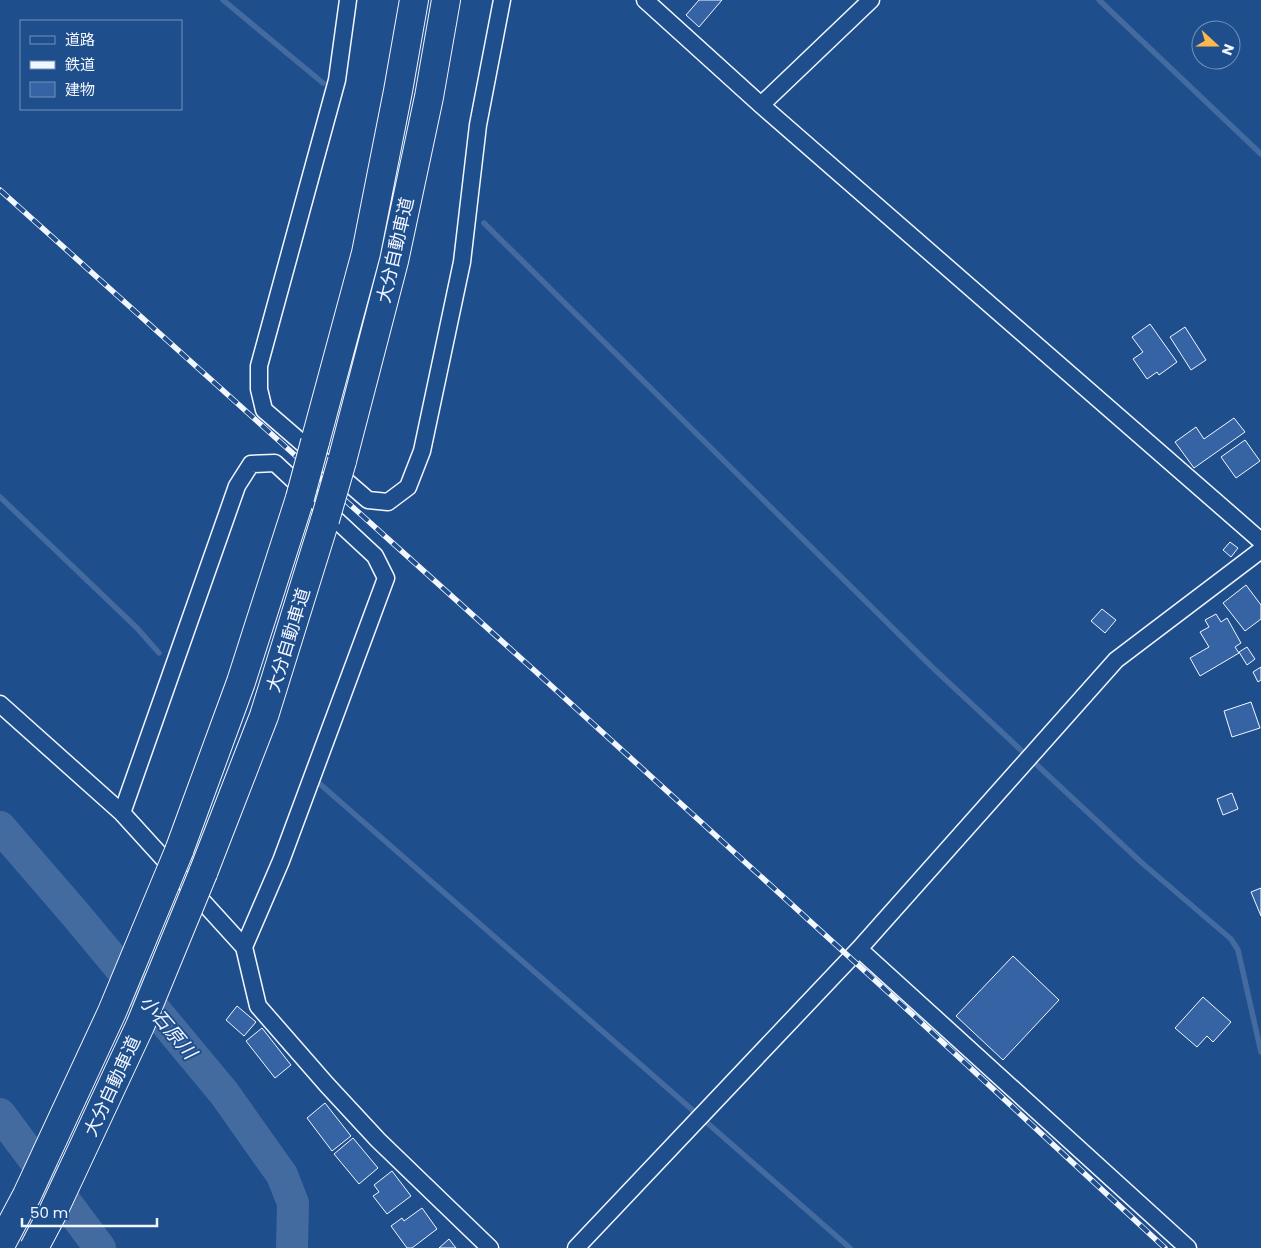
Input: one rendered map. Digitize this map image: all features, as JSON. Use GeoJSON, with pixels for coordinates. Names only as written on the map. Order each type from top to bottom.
{"type":"FeatureCollection","features":[{"type":"Feature","properties":{"kind":"highway","name":"大分自動車道"},"geometry":{"type":"LineString","coordinates":[[0,1246],[27,1196],[112,1012],[179,851],[242,682],[300,498],[366,253],[414,0]]}},
{"type":"Feature","properties":{"kind":"highway","name":"大分自動車道"},"geometry":{"type":"LineString","coordinates":[[34,1248],[140,1026],[203,873],[264,716],[342,461],[394,261],[429,97],[446,0]]}},
{"type":"Feature","properties":{"kind":"street"},"geometry":{"type":"LineString","coordinates":[[348,0],[336,80],[259,366],[259,389],[264,410],[368,500],[388,502],[408,487],[422,451],[462,262],[478,125],[502,0]]}},
{"type":"Feature","properties":{"kind":"street"},"geometry":{"type":"LineString","coordinates":[[645,0],[762,106],[1261,540]]}},
{"type":"Feature","properties":{"kind":"street"},"geometry":{"type":"LineString","coordinates":[[762,106],[871,0]]}},
{"type":"Feature","properties":{"kind":"street"},"geometry":{"type":"LineString","coordinates":[[122,813],[237,486],[251,464],[274,463],[375,556],[386,578],[281,861],[244,946]]}},
{"type":"Feature","properties":{"kind":"street"},"geometry":{"type":"LineString","coordinates":[[576,1248],[859,949],[1116,660],[1261,550]]}},
{"type":"Feature","properties":{"kind":"street"},"geometry":{"type":"LineString","coordinates":[[0,704],[122,813],[244,946],[258,1006],[378,1140],[490,1248]]}},
{"type":"Feature","properties":{"kind":"street"},"geometry":{"type":"LineString","coordinates":[[859,949],[1188,1248]]}},
{"type":"Feature","properties":{"kind":"building"},"geometry":{"type":"Polygon","coordinates":[[[699,0],[722,0],[699,27],[686,15],[699,0]]]}},
{"type":"Feature","properties":{"kind":"building"},"geometry":{"type":"Polygon","coordinates":[[[1150,324],[1177,362],[1159,375],[1157,372],[1147,379],[1133,359],[1143,352],[1132,337],[1150,324]]]}},
{"type":"Feature","properties":{"kind":"building"},"geometry":{"type":"Polygon","coordinates":[[[1185,327],[1206,360],[1191,370],[1170,337],[1185,327]]]}},
{"type":"Feature","properties":{"kind":"building"},"geometry":{"type":"Polygon","coordinates":[[[1234,418],[1245,432],[1194,468],[1175,442],[1196,427],[1204,439],[1234,418]]]}},
{"type":"Feature","properties":{"kind":"building"},"geometry":{"type":"Polygon","coordinates":[[[1245,440],[1260,461],[1236,478],[1221,457],[1245,440]]]}},
{"type":"Feature","properties":{"kind":"building"},"geometry":{"type":"Polygon","coordinates":[[[1230,542],[1238,548],[1231,557],[1223,550],[1230,542]]]}},
{"type":"Feature","properties":{"kind":"building"},"geometry":{"type":"Polygon","coordinates":[[[1246,585],[1261,605],[1261,619],[1245,631],[1223,603],[1246,585]]]}},
{"type":"Feature","properties":{"kind":"building"},"geometry":{"type":"Polygon","coordinates":[[[1102,609],[1116,620],[1105,633],[1091,621],[1102,609]]]}},
{"type":"Feature","properties":{"kind":"building"},"geometry":{"type":"Polygon","coordinates":[[[1216,614],[1221,622],[1227,618],[1241,643],[1235,647],[1239,653],[1200,676],[1190,658],[1209,647],[1200,632],[1209,627],[1205,620],[1216,614]]]}},
{"type":"Feature","properties":{"kind":"building"},"geometry":{"type":"Polygon","coordinates":[[[1247,647],[1255,659],[1247,665],[1239,652],[1247,647]]]}},
{"type":"Feature","properties":{"kind":"building"},"geometry":{"type":"Polygon","coordinates":[[[1261,667],[1261,680],[1258,682],[1253,672],[1261,667]]]}},
{"type":"Feature","properties":{"kind":"building"},"geometry":{"type":"Polygon","coordinates":[[[1251,702],[1260,728],[1232,737],[1224,711],[1251,702]]]}},
{"type":"Feature","properties":{"kind":"building"},"geometry":{"type":"Polygon","coordinates":[[[1232,793],[1238,809],[1223,815],[1217,799],[1232,793]]]}},
{"type":"Feature","properties":{"kind":"building"},"geometry":{"type":"Polygon","coordinates":[[[1261,888],[1261,916],[1251,892],[1261,888]]]}},
{"type":"Feature","properties":{"kind":"building"},"geometry":{"type":"Polygon","coordinates":[[[1013,956],[1059,1000],[1003,1060],[956,1016],[1013,956]]]}},
{"type":"Feature","properties":{"kind":"building"},"geometry":{"type":"Polygon","coordinates":[[[1203,997],[1231,1022],[1213,1042],[1207,1036],[1197,1047],[1175,1028],[1203,997]]]}},
{"type":"Feature","properties":{"kind":"building"},"geometry":{"type":"Polygon","coordinates":[[[237,1006],[256,1022],[244,1036],[226,1020],[237,1006]]]}},
{"type":"Feature","properties":{"kind":"building"},"geometry":{"type":"Polygon","coordinates":[[[262,1028],[291,1065],[275,1078],[246,1041],[262,1028]]]}},
{"type":"Feature","properties":{"kind":"building"},"geometry":{"type":"Polygon","coordinates":[[[325,1103],[351,1136],[332,1151],[307,1118],[325,1103]]]}},
{"type":"Feature","properties":{"kind":"building"},"geometry":{"type":"Polygon","coordinates":[[[353,1138],[378,1168],[359,1184],[334,1154],[353,1138]]]}},
{"type":"Feature","properties":{"kind":"building"},"geometry":{"type":"Polygon","coordinates":[[[392,1171],[411,1196],[387,1214],[373,1196],[379,1192],[374,1185],[392,1171]]]}},
{"type":"Feature","properties":{"kind":"building"},"geometry":{"type":"Polygon","coordinates":[[[422,1208],[437,1229],[412,1248],[407,1248],[391,1226],[402,1218],[404,1221],[422,1208]]]}},
{"type":"Feature","properties":{"kind":"building"},"geometry":{"type":"Polygon","coordinates":[[[449,1239],[456,1248],[439,1248],[449,1239]]]}},
{"type":"Feature","properties":{"kind":"waterway"},"geometry":{"type":"LineString","coordinates":[[223,0],[323,83]]}},
{"type":"Feature","properties":{"kind":"waterway"},"geometry":{"type":"LineString","coordinates":[[1099,0],[1261,154]]}},
{"type":"Feature","properties":{"kind":"waterway"},"geometry":{"type":"LineString","coordinates":[[484,223],[932,667],[1142,863],[1231,939],[1238,950],[1261,1052]]}},
{"type":"Feature","properties":{"kind":"waterway"},"geometry":{"type":"LineString","coordinates":[[0,497],[137,628],[159,653]]}},
{"type":"Feature","properties":{"kind":"waterway"},"geometry":{"type":"LineString","coordinates":[[320,784],[850,1248]]}},
{"type":"Feature","properties":{"kind":"waterway","name":"小石原川"},"geometry":{"type":"LineString","coordinates":[[0,827],[224,1093],[282,1175],[293,1203],[292,1248]]}},
{"type":"Feature","properties":{"kind":"waterway","name":"小石原川"},"geometry":{"type":"LineString","coordinates":[[0,1114],[100,1248]]}},
{"type":"Feature","properties":{"kind":"railway"},"geometry":{"type":"LineString","coordinates":[[0,190],[535,671],[912,1014],[1165,1248]]}}]}
